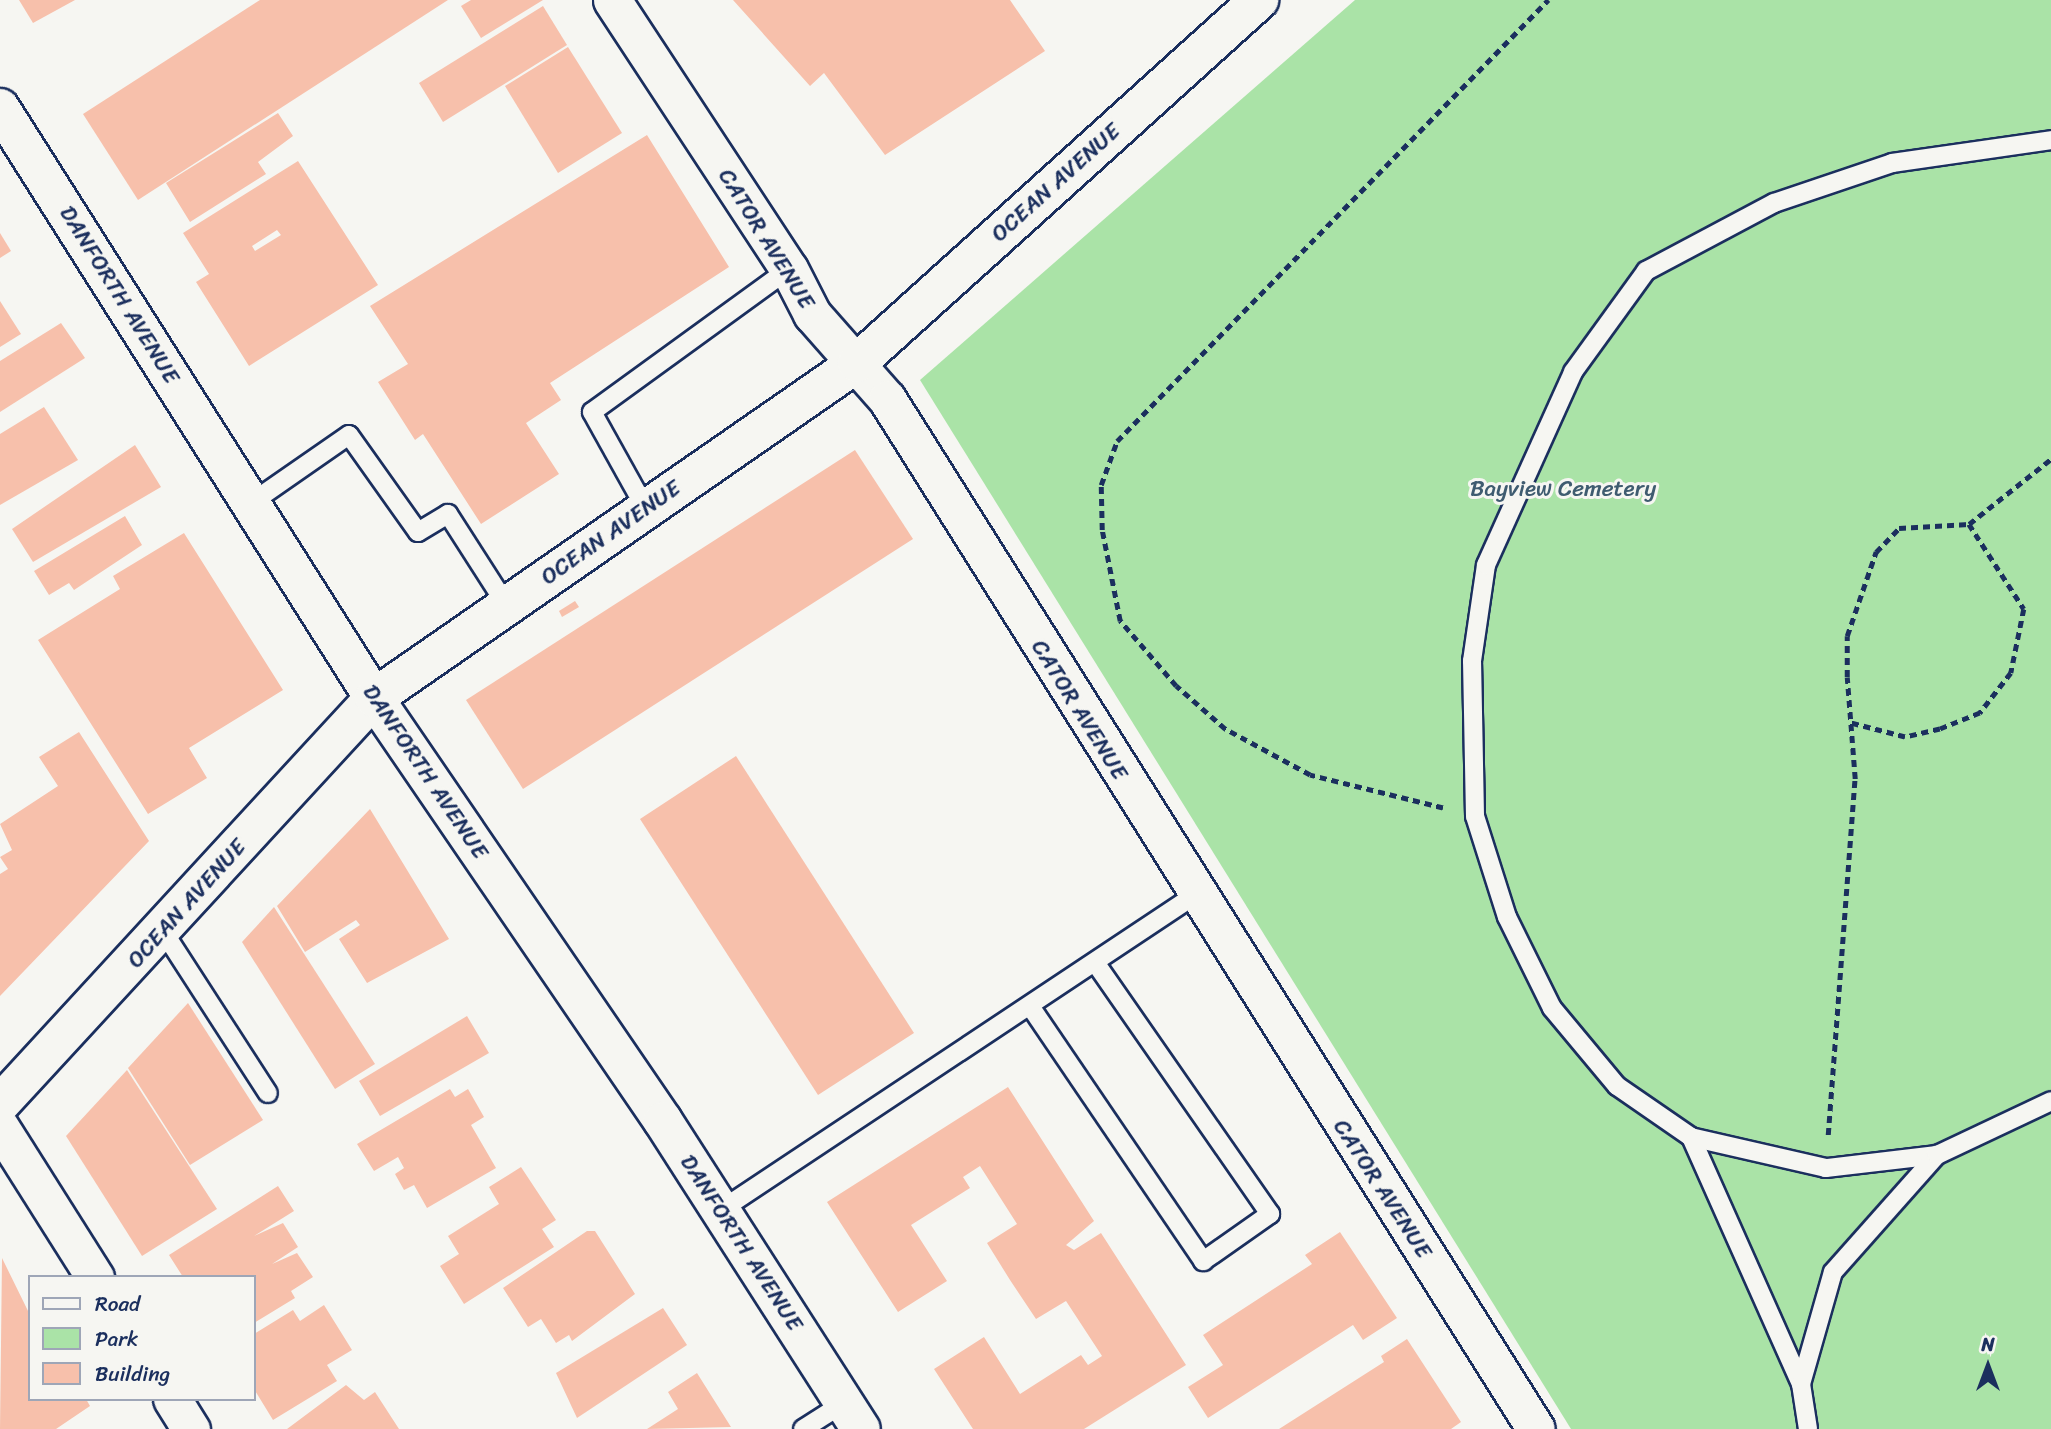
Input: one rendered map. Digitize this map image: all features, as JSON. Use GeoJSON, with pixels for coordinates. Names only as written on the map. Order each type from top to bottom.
{"type":"FeatureCollection","features":[{"type":"Feature","properties":{"kind":"street","name":"CATOR AVENUE"},"geometry":{"type":"LineString","coordinates":[[612,0],[789,269],[812,314],[887,399],[1195,895],[1536,1429]]}},
{"type":"Feature","properties":{"kind":"street","name":"OCEAN AVENUE"},"geometry":{"type":"LineString","coordinates":[[0,1104],[163,931],[374,698],[857,363],[1259,0]]}},
{"type":"Feature","properties":{"kind":"street","name":"DANFORTH AVENUE"},"geometry":{"type":"LineString","coordinates":[[0,108],[374,698],[721,1210],[852,1416]]}},
{"type":"Feature","properties":{"kind":"street"},"geometry":{"type":"LineString","coordinates":[[0,1127],[94,1275]]}},
{"type":"Feature","properties":{"kind":"street"},"geometry":{"type":"LineString","coordinates":[[173,1401],[191,1429]]}},
{"type":"Feature","properties":{"kind":"lane"},"geometry":{"type":"LineString","coordinates":[[2051,140],[1892,163],[1774,203],[1646,271],[1573,372],[1486,565],[1472,661],[1475,816],[1507,917],[1552,1008],[1617,1086],[1691,1137],[1826,1168],[1937,1155],[2051,1101]]}},
{"type":"Feature","properties":{"kind":"lane"},"geometry":{"type":"LineString","coordinates":[[646,509],[592,412],[789,269]]}},
{"type":"Feature","properties":{"kind":"lane"},"geometry":{"type":"LineString","coordinates":[[251,503],[349,435],[418,532],[448,513],[507,606]]}},
{"type":"Feature","properties":{"kind":"lane"},"geometry":{"type":"LineString","coordinates":[[721,1210],[1032,1009],[1195,895]]}},
{"type":"Feature","properties":{"kind":"lane"},"geometry":{"type":"LineString","coordinates":[[163,931],[268,1093]]}},
{"type":"Feature","properties":{"kind":"lane"},"geometry":{"type":"LineString","coordinates":[[1032,1009],[1203,1261],[1270,1214],[1096,964]]}},
{"type":"Feature","properties":{"kind":"lane"},"geometry":{"type":"LineString","coordinates":[[1691,1137],[1801,1384],[1808,1429]]}},
{"type":"Feature","properties":{"kind":"lane"},"geometry":{"type":"LineString","coordinates":[[1801,1384],[1833,1272],[1937,1155]]}},
{"type":"Feature","properties":{"kind":"lane"},"geometry":{"type":"LineString","coordinates":[[803,1429],[852,1416]]}},
{"type":"Feature","properties":{"kind":"path"},"geometry":{"type":"LineString","coordinates":[[1475,816],[1310,775],[1225,729],[1186,695],[1121,621],[1102,530],[1101,485],[1117,441],[1548,0]]}},
{"type":"Feature","properties":{"kind":"path"},"geometry":{"type":"LineString","coordinates":[[1826,1168],[1854,779],[1847,636],[1876,552],[1899,528],[1969,524],[2051,459]]}},
{"type":"Feature","properties":{"kind":"path"},"geometry":{"type":"LineString","coordinates":[[1851,723],[1905,737],[1940,729],[1980,713],[2011,673],[2024,609],[1969,524]]}},
{"type":"Feature","properties":{"kind":"green space","name":"Bayview Cemetery"},"geometry":{"type":"Polygon","coordinates":[[[1355,0],[2051,0],[2051,1429],[1571,1429],[920,380],[1355,0]]]}},
{"type":"Feature","properties":{"kind":"building"},"geometry":{"type":"Polygon","coordinates":[[[19,0],[75,0],[33,23],[19,0]]]}},
{"type":"Feature","properties":{"kind":"building"},"geometry":{"type":"Polygon","coordinates":[[[260,0],[448,0],[138,200],[83,114],[260,0]]]}},
{"type":"Feature","properties":{"kind":"building"},"geometry":{"type":"Polygon","coordinates":[[[471,0],[543,0],[481,38],[461,6],[471,0]]]}},
{"type":"Feature","properties":{"kind":"building"},"geometry":{"type":"Polygon","coordinates":[[[733,0],[1010,0],[1045,51],[885,155],[824,73],[810,86],[733,0]]]}},
{"type":"Feature","properties":{"kind":"building"},"geometry":{"type":"Polygon","coordinates":[[[543,6],[567,45],[443,122],[419,83],[543,6]]]}},
{"type":"Feature","properties":{"kind":"building"},"geometry":{"type":"Polygon","coordinates":[[[568,47],[622,133],[558,173],[505,86],[568,47]]]}},
{"type":"Feature","properties":{"kind":"building"},"geometry":{"type":"Polygon","coordinates":[[[278,113],[293,136],[258,162],[266,174],[190,222],[166,183],[278,113]]]}},
{"type":"Feature","properties":{"kind":"building"},"geometry":{"type":"Polygon","coordinates":[[[647,135],[729,267],[550,383],[561,400],[526,423],[559,474],[481,524],[423,434],[415,440],[378,382],[408,364],[370,306],[647,135]]]}},
{"type":"Feature","properties":{"kind":"building"},"geometry":{"type":"Polygon","coordinates":[[[298,161],[378,285],[249,366],[196,282],[209,274],[183,233],[298,161]],[[277,230],[252,246],[255,251],[281,235],[277,230]]]}},
{"type":"Feature","properties":{"kind":"building"},"geometry":{"type":"Polygon","coordinates":[[[0,233],[11,251],[0,258],[0,233]]]}},
{"type":"Feature","properties":{"kind":"building"},"geometry":{"type":"Polygon","coordinates":[[[0,301],[21,334],[0,347],[0,301]]]}},
{"type":"Feature","properties":{"kind":"building"},"geometry":{"type":"Polygon","coordinates":[[[61,323],[85,358],[0,412],[0,361],[61,323]]]}},
{"type":"Feature","properties":{"kind":"building"},"geometry":{"type":"Polygon","coordinates":[[[44,407],[78,460],[0,505],[0,434],[44,407]]]}},
{"type":"Feature","properties":{"kind":"building"},"geometry":{"type":"Polygon","coordinates":[[[135,445],[161,487],[33,562],[12,529],[135,445]]]}},
{"type":"Feature","properties":{"kind":"building"},"geometry":{"type":"Polygon","coordinates":[[[855,450],[913,539],[523,789],[466,700],[855,450]]]}},
{"type":"Feature","properties":{"kind":"building"},"geometry":{"type":"Polygon","coordinates":[[[125,516],[142,545],[74,590],[69,583],[49,595],[34,571],[125,516]]]}},
{"type":"Feature","properties":{"kind":"building"},"geometry":{"type":"Polygon","coordinates":[[[184,533],[283,690],[189,748],[207,778],[148,814],[38,640],[120,589],[113,576],[184,533]]]}},
{"type":"Feature","properties":{"kind":"building"},"geometry":{"type":"Polygon","coordinates":[[[575,601],[579,607],[562,617],[559,611],[575,601]]]}},
{"type":"Feature","properties":{"kind":"building"},"geometry":{"type":"Polygon","coordinates":[[[79,732],[149,841],[0,996],[0,874],[8,869],[0,857],[12,850],[0,824],[58,786],[39,757],[79,732]]]}},
{"type":"Feature","properties":{"kind":"building"},"geometry":{"type":"Polygon","coordinates":[[[736,756],[914,1033],[818,1095],[640,819],[736,756]]]}},
{"type":"Feature","properties":{"kind":"building"},"geometry":{"type":"Polygon","coordinates":[[[370,809],[449,939],[367,983],[339,939],[360,925],[356,920],[305,952],[277,906],[370,809]]]}},
{"type":"Feature","properties":{"kind":"building"},"geometry":{"type":"Polygon","coordinates":[[[274,907],[375,1064],[335,1089],[242,942],[274,907]]]}},
{"type":"Feature","properties":{"kind":"building"},"geometry":{"type":"Polygon","coordinates":[[[188,1003],[263,1120],[190,1165],[128,1068],[188,1003]]]}},
{"type":"Feature","properties":{"kind":"building"},"geometry":{"type":"Polygon","coordinates":[[[467,1016],[489,1053],[380,1116],[359,1081],[467,1016]]]}},
{"type":"Feature","properties":{"kind":"building"},"geometry":{"type":"Polygon","coordinates":[[[127,1070],[217,1209],[142,1256],[66,1136],[127,1070]]]}},
{"type":"Feature","properties":{"kind":"building"},"geometry":{"type":"Polygon","coordinates":[[[1008,1087],[1094,1221],[1066,1245],[1074,1250],[1101,1233],[1186,1365],[1084,1429],[973,1429],[934,1369],[984,1337],[1020,1394],[1081,1355],[1088,1365],[1102,1356],[1066,1301],[1036,1319],[1010,1280],[987,1243],[1017,1224],[980,1166],[963,1177],[970,1188],[911,1225],[947,1281],[898,1312],[827,1202],[1008,1087]]]}},
{"type":"Feature","properties":{"kind":"building"},"geometry":{"type":"Polygon","coordinates":[[[450,1089],[455,1097],[468,1089],[484,1117],[471,1125],[496,1168],[427,1208],[414,1185],[404,1190],[395,1174],[404,1168],[398,1157],[374,1171],[357,1144],[450,1089]]]}},
{"type":"Feature","properties":{"kind":"building"},"geometry":{"type":"Polygon","coordinates":[[[521,1167],[556,1220],[542,1229],[554,1247],[464,1304],[440,1266],[459,1254],[448,1236],[499,1204],[489,1187],[521,1167]]]}},
{"type":"Feature","properties":{"kind":"building"},"geometry":{"type":"Polygon","coordinates":[[[278,1186],[294,1211],[254,1236],[283,1223],[298,1247],[272,1264],[297,1253],[313,1277],[291,1291],[295,1298],[256,1322],[256,1275],[182,1275],[169,1255],[278,1186]]]}},
{"type":"Feature","properties":{"kind":"building"},"geometry":{"type":"Polygon","coordinates":[[[587,1231],[595,1231],[635,1294],[572,1341],[569,1335],[556,1343],[541,1319],[528,1327],[503,1288],[587,1231]]]}},
{"type":"Feature","properties":{"kind":"building"},"geometry":{"type":"Polygon","coordinates":[[[1340,1232],[1397,1318],[1363,1340],[1353,1325],[1208,1418],[1188,1387],[1223,1365],[1203,1335],[1312,1264],[1305,1255],[1340,1232]]]}},
{"type":"Feature","properties":{"kind":"building"},"geometry":{"type":"Polygon","coordinates":[[[2,1258],[28,1311],[28,1401],[87,1401],[90,1406],[56,1429],[0,1429],[2,1258]]]}},
{"type":"Feature","properties":{"kind":"building"},"geometry":{"type":"Polygon","coordinates":[[[324,1305],[352,1350],[327,1365],[337,1381],[273,1420],[256,1392],[256,1333],[293,1310],[300,1321],[324,1305]]]}},
{"type":"Feature","properties":{"kind":"building"},"geometry":{"type":"Polygon","coordinates":[[[663,1308],[687,1345],[577,1418],[556,1373],[663,1308]]]}},
{"type":"Feature","properties":{"kind":"building"},"geometry":{"type":"Polygon","coordinates":[[[1407,1339],[1461,1422],[1451,1429],[1279,1429],[1384,1362],[1381,1356],[1407,1339]]]}},
{"type":"Feature","properties":{"kind":"building"},"geometry":{"type":"Polygon","coordinates":[[[697,1373],[731,1427],[647,1429],[678,1409],[668,1392],[697,1373]]]}},
{"type":"Feature","properties":{"kind":"building"},"geometry":{"type":"Polygon","coordinates":[[[346,1385],[364,1400],[375,1392],[399,1429],[287,1429],[346,1385]]]}}]}
